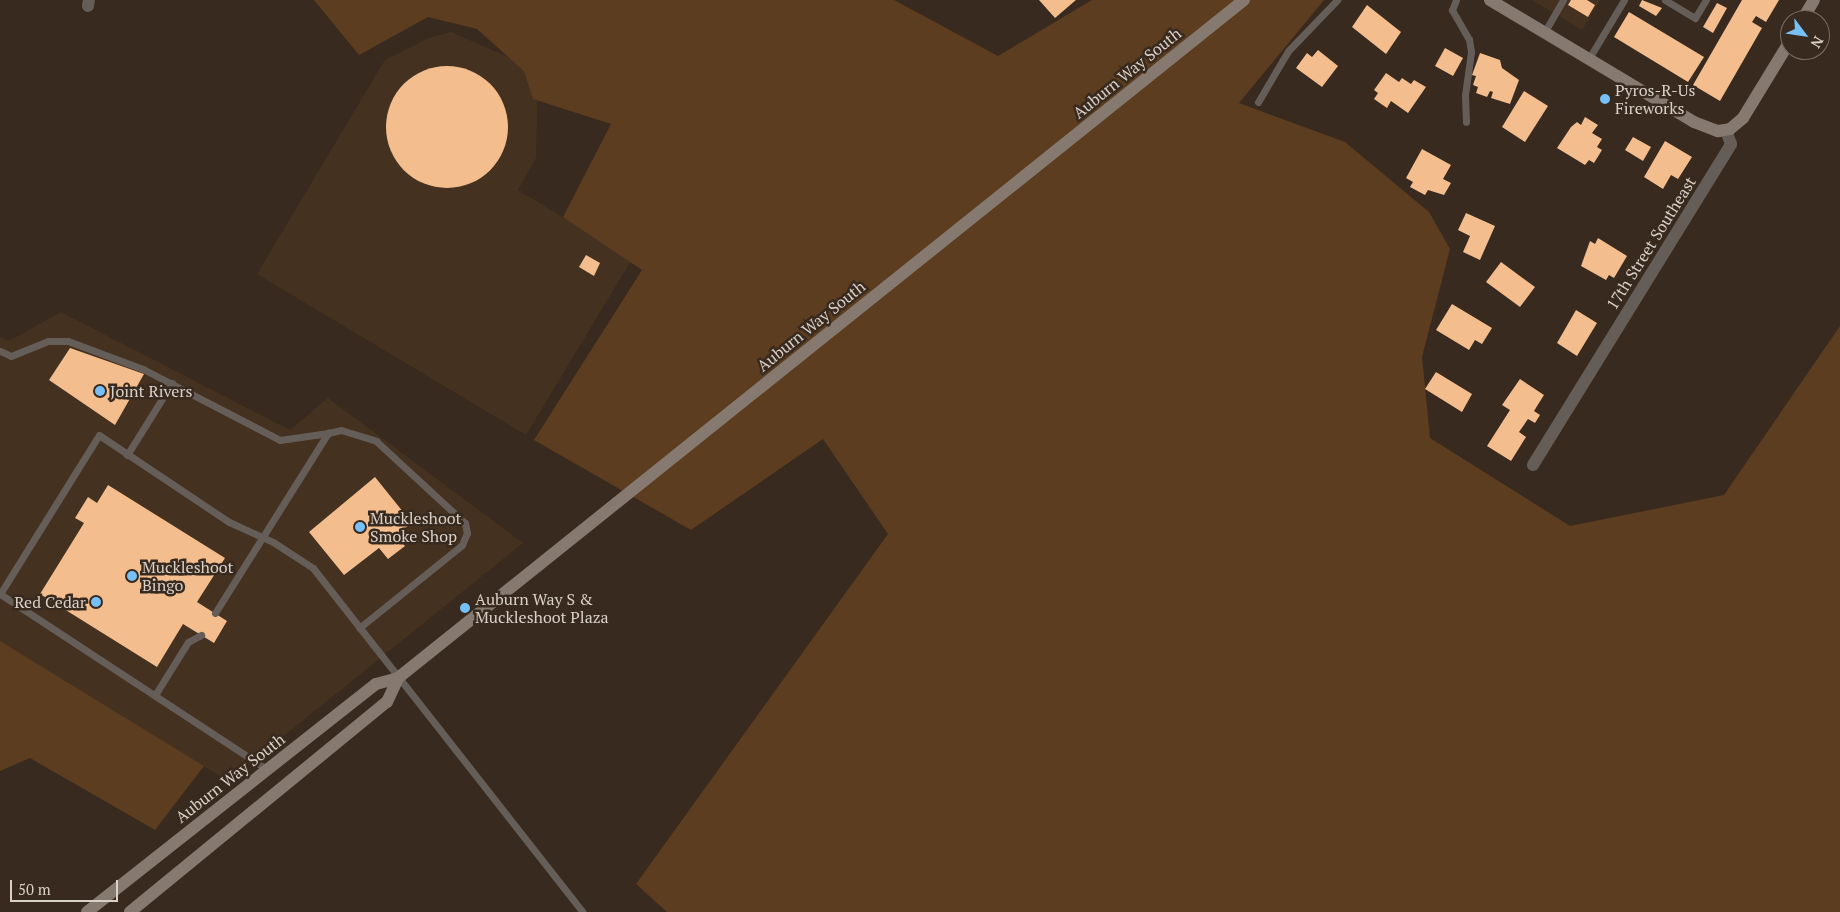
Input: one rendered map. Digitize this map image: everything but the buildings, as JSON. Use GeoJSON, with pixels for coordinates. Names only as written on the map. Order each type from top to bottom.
{"type":"FeatureCollection","features":[{"type":"Feature","properties":{"kind":"main road","name":"Auburn Way South"},"geometry":{"type":"LineString","coordinates":[[87,912],[376,684],[398,678],[1244,0]]}},
{"type":"Feature","properties":{"kind":"main road"},"geometry":{"type":"LineString","coordinates":[[1490,0],[1588,60],[1694,122],[1712,130],[1726,130],[1753,106],[1780,59]]}},
{"type":"Feature","properties":{"kind":"main road","name":"Auburn Way South"},"geometry":{"type":"LineString","coordinates":[[130,912],[387,702],[398,678]]}},
{"type":"Feature","properties":{"kind":"street","name":"17th Street Southeast"},"geometry":{"type":"LineString","coordinates":[[1533,465],[1731,144],[1726,130]]}},
{"type":"Feature","properties":{"kind":"lane"},"geometry":{"type":"LineString","coordinates":[[1258,102],[1288,51],[1337,0]]}},
{"type":"Feature","properties":{"kind":"lane"},"geometry":{"type":"LineString","coordinates":[[1456,0],[1452,10],[1470,39],[1472,52],[1465,95],[1466,122]]}},
{"type":"Feature","properties":{"kind":"lane"},"geometry":{"type":"LineString","coordinates":[[1544,33],[1564,0]]}},
{"type":"Feature","properties":{"kind":"lane"},"geometry":{"type":"LineString","coordinates":[[1588,60],[1624,0]]}},
{"type":"Feature","properties":{"kind":"lane"},"geometry":{"type":"LineString","coordinates":[[1664,0],[1695,18],[1706,0]]}},
{"type":"Feature","properties":{"kind":"lane"},"geometry":{"type":"LineString","coordinates":[[0,351],[12,356],[48,340],[68,341],[172,383],[280,440],[328,433],[358,432],[376,441],[465,523],[467,533],[462,545],[359,628]]}},
{"type":"Feature","properties":{"kind":"lane"},"geometry":{"type":"LineString","coordinates":[[127,455],[172,383]]}},
{"type":"Feature","properties":{"kind":"lane"},"geometry":{"type":"LineString","coordinates":[[215,613],[260,538],[328,433]]}},
{"type":"Feature","properties":{"kind":"lane"},"geometry":{"type":"LineString","coordinates":[[268,770],[0,594],[99,435],[235,526],[313,568],[583,912]]}},
{"type":"Feature","properties":{"kind":"lane"},"geometry":{"type":"LineString","coordinates":[[155,695],[188,642],[201,635]]}},
{"type":"Feature","properties":{"kind":"shaded area"},"geometry":{"type":"Polygon","coordinates":[[[314,0],[894,0],[998,56],[1092,0],[1324,0],[1239,103],[1345,142],[1429,212],[1450,249],[1422,357],[1430,438],[1570,526],[1724,495],[1840,326],[1840,912],[667,912],[636,884],[888,534],[823,439],[691,530],[534,440],[642,270],[563,217],[611,124],[533,99],[524,71],[477,29],[428,17],[359,55],[314,0]]]}},
{"type":"Feature","properties":{"kind":"shaded area"},"geometry":{"type":"Polygon","coordinates":[[[1532,0],[1600,0],[1582,30],[1532,0]]]}},
{"type":"Feature","properties":{"kind":"shaded area"},"geometry":{"type":"Polygon","coordinates":[[[451,32],[538,70],[536,158],[518,190],[632,259],[526,435],[257,274],[385,60],[429,38],[451,32]]]}},
{"type":"Feature","properties":{"kind":"shaded area"},"geometry":{"type":"Polygon","coordinates":[[[61,312],[290,430],[328,398],[523,543],[228,781],[0,641],[0,337],[9,341],[61,312]]]}},
{"type":"Feature","properties":{"kind":"shaded area"},"geometry":{"type":"Polygon","coordinates":[[[0,641],[204,766],[155,830],[30,758],[0,771],[0,641]]]}},
{"type":"Feature","properties":{"kind":"place","name":"Pyros-R-Us Fireworks"},"geometry":{"type":"Point","coordinates":[1605,99]}},
{"type":"Feature","properties":{"kind":"place","name":"Joint Rivers"},"geometry":{"type":"Point","coordinates":[100,391]}},
{"type":"Feature","properties":{"kind":"place","name":"Muckleshoot Smoke Shop"},"geometry":{"type":"Point","coordinates":[360,527]}},
{"type":"Feature","properties":{"kind":"place","name":"Muckleshoot Bingo"},"geometry":{"type":"Point","coordinates":[132,576]}},
{"type":"Feature","properties":{"kind":"place","name":"Red Cedar"},"geometry":{"type":"Point","coordinates":[96,602]}},
{"type":"Feature","properties":{"kind":"place","name":"Auburn Way S & Muckleshoot Plaza"},"geometry":{"type":"Point","coordinates":[465,608]}}]}
